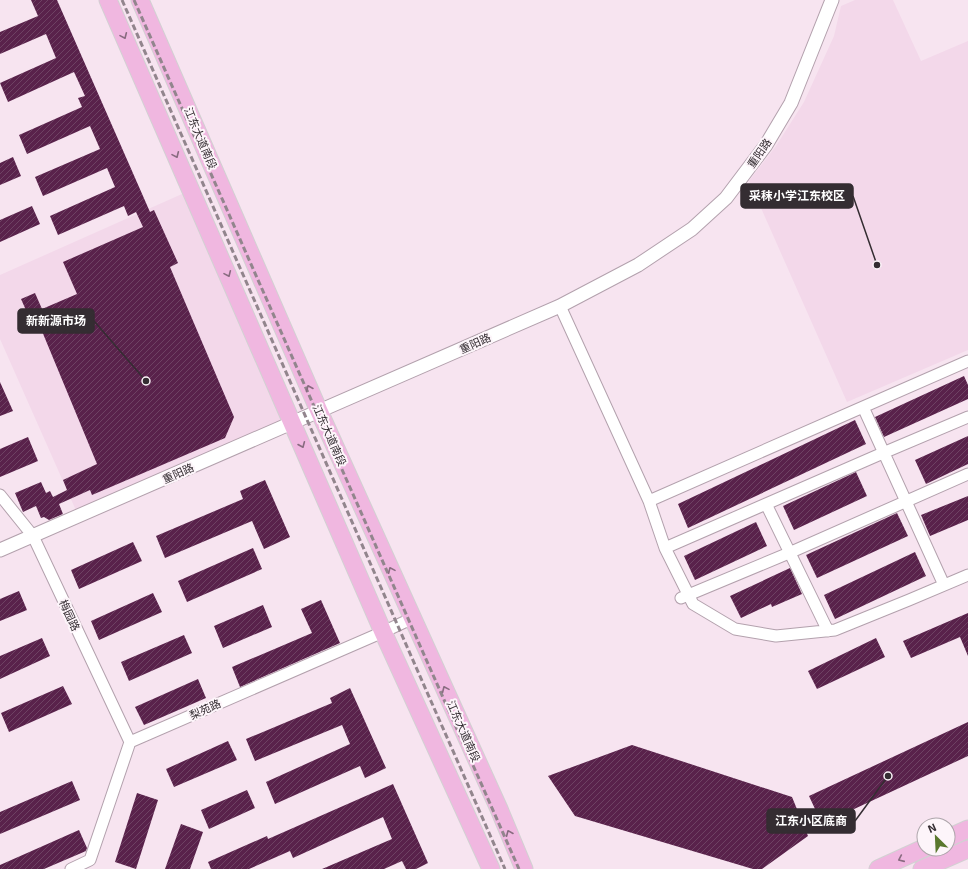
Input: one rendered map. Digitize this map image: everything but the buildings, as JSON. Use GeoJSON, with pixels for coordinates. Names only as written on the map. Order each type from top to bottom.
{"type":"FeatureCollection","features":[{"type":"Feature","properties":{"kind":"main road"},"geometry":{"type":"LineString","coordinates":[[108,0],[383,632],[491,869]]}},
{"type":"Feature","properties":{"kind":"main road","name":"江东大道南段"},"geometry":{"type":"LineString","coordinates":[[140,0],[319,411],[496,802],[524,869]]}},
{"type":"Feature","properties":{"kind":"main road"},"geometry":{"type":"LineString","coordinates":[[956,834],[968,829]]}},
{"type":"Feature","properties":{"kind":"main road"},"geometry":{"type":"LineString","coordinates":[[922,869],[968,848]]}},
{"type":"Feature","properties":{"kind":"main road"},"geometry":{"type":"LineString","coordinates":[[878,869],[916,852]]}},
{"type":"Feature","properties":{"kind":"street","name":"重阳路"},"geometry":{"type":"LineString","coordinates":[[0,550],[560,306],[638,265],[692,229],[726,198],[766,145],[791,103],[832,0]]}},
{"type":"Feature","properties":{"kind":"street"},"geometry":{"type":"LineString","coordinates":[[560,306],[649,501],[665,548],[685,596],[693,604],[735,629],[776,636],[828,631],[835,630],[968,575]]}},
{"type":"Feature","properties":{"kind":"street"},"geometry":{"type":"LineString","coordinates":[[649,501],[967,363]]}},
{"type":"Feature","properties":{"kind":"street"},"geometry":{"type":"LineString","coordinates":[[863,407],[944,585]]}},
{"type":"Feature","properties":{"kind":"street"},"geometry":{"type":"LineString","coordinates":[[665,548],[968,416]]}},
{"type":"Feature","properties":{"kind":"street"},"geometry":{"type":"LineString","coordinates":[[685,596],[789,553],[968,474]]}},
{"type":"Feature","properties":{"kind":"street","name":"梅园路"},"geometry":{"type":"LineString","coordinates":[[0,495],[33,536],[130,742]]}},
{"type":"Feature","properties":{"kind":"street"},"geometry":{"type":"LineString","coordinates":[[766,504],[828,631]]}},
{"type":"Feature","properties":{"kind":"street","name":"梨苑路"},"geometry":{"type":"LineString","coordinates":[[130,742],[413,618]]}},
{"type":"Feature","properties":{"kind":"street"},"geometry":{"type":"LineString","coordinates":[[71,869],[90,860],[130,742]]}},
{"type":"Feature","properties":{"kind":"shaded area"},"geometry":{"type":"Polygon","coordinates":[[[855,0],[893,0],[921,61],[968,41],[968,350],[847,402],[749,181],[776,146],[804,102],[834,36],[841,6],[855,0]]]}},
{"type":"Feature","properties":{"kind":"shaded area"},"geometry":{"type":"Polygon","coordinates":[[[191,190],[292,422],[78,515],[0,339],[0,275],[191,190]]]}},
{"type":"Feature","properties":{"kind":"railway"},"geometry":{"type":"LineString","coordinates":[[122,0],[505,869]]}},
{"type":"Feature","properties":{"kind":"railway"},"geometry":{"type":"LineString","coordinates":[[134,0],[519,869]]}},
{"type":"Feature","properties":{"kind":"place","name":"采秣小学江东校区"},"geometry":{"type":"Point","coordinates":[877,265]}},
{"type":"Feature","properties":{"kind":"place","name":"新新源市场"},"geometry":{"type":"Point","coordinates":[146,381]}},
{"type":"Feature","properties":{"kind":"place","name":"江东小区底商"},"geometry":{"type":"Point","coordinates":[888,776]}}]}
